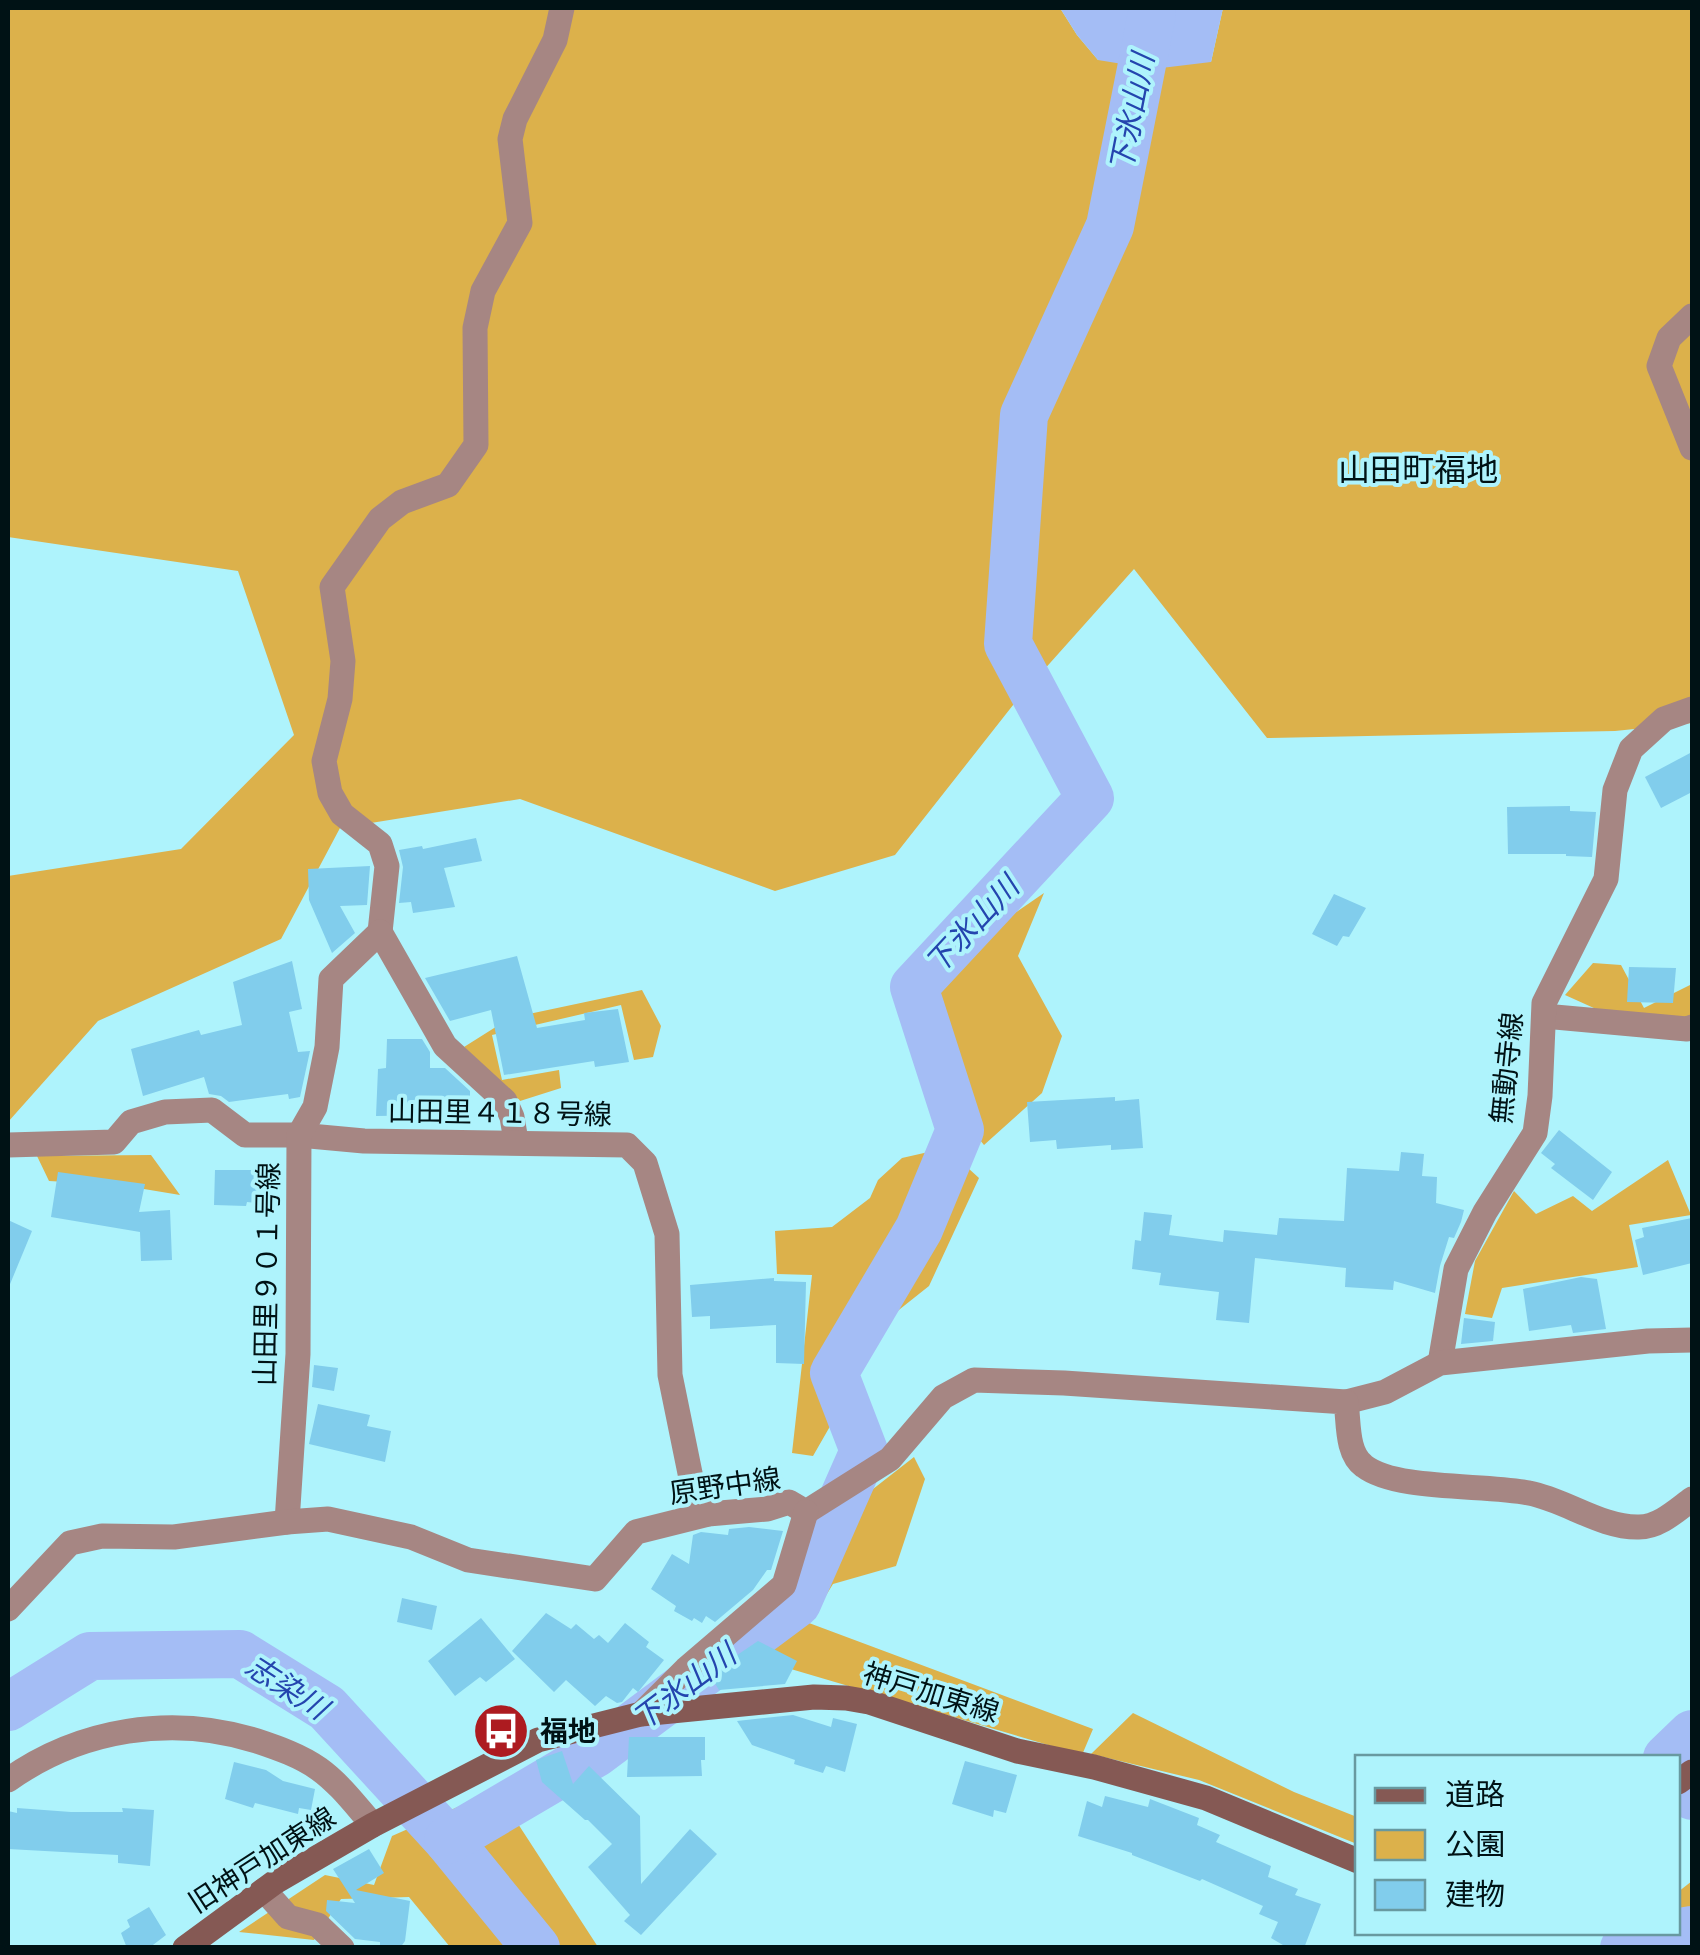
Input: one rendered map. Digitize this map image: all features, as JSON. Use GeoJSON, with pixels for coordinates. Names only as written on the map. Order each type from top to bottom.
{"type":"FeatureCollection","features":[{"type":"Feature","properties":{"kind":"street"},"geometry":{"type":"LineString","coordinates":[[516,1142],[505,1101],[444,1046],[380,932],[387,866],[380,844],[342,814],[330,793],[324,760],[340,699],[344,661],[332,587],[380,519],[402,502],[448,485],[476,444],[475,328],[483,290],[520,224],[510,139],[515,119],[555,40],[562,8]]}},
{"type":"Feature","properties":{"kind":"street"},"geometry":{"type":"LineString","coordinates":[[1692,316],[1669,338],[1659,366],[1692,448]]}},
{"type":"Feature","properties":{"kind":"street","name":"無動寺線"},"geometry":{"type":"LineString","coordinates":[[1440,1364],[1456,1268],[1535,1134],[1544,1003],[1606,879],[1616,790],[1632,749],[1664,719],[1692,709]]}},
{"type":"Feature","properties":{"kind":"street","name":"山田里９０１号線"},"geometry":{"type":"LineString","coordinates":[[286,1522],[298,1354],[298,1135],[315,1106],[327,1048],[331,978],[380,932]]}},
{"type":"Feature","properties":{"kind":"street"},"geometry":{"type":"LineString","coordinates":[[1544,1016],[1692,1027]]}},
{"type":"Feature","properties":{"kind":"street","name":"山田里４１８号線"},"geometry":{"type":"LineString","coordinates":[[8,1145],[114,1142],[132,1122],[165,1112],[212,1110],[245,1135],[364,1141],[628,1144],[644,1164],[667,1234],[670,1375],[691,1478],[708,1514]]}},
{"type":"Feature","properties":{"kind":"street"},"geometry":{"type":"LineString","coordinates":[[1692,1340],[1648,1341],[1440,1364],[1385,1392],[1346,1402],[1352,1451],[1360,1464],[1376,1474],[1531,1493],[1613,1523],[1640,1528],[1659,1522],[1692,1499]]}},
{"type":"Feature","properties":{"kind":"street","name":"原野中線"},"geometry":{"type":"LineString","coordinates":[[8,1609],[70,1542],[102,1536],[174,1537],[328,1519],[412,1537],[468,1560],[595,1579],[636,1532],[708,1514],[767,1510],[789,1502],[807,1511],[890,1459],[943,1396],[974,1380],[1346,1402]]}},
{"type":"Feature","properties":{"kind":"street"},"geometry":{"type":"LineString","coordinates":[[641,1714],[686,1669],[784,1585],[807,1511]]}},
{"type":"Feature","properties":{"kind":"street","name":"神戸加東線"},"geometry":{"type":"LineString","coordinates":[[373,1824],[538,1740],[641,1714],[814,1697],[846,1698],[1018,1751],[1206,1798],[1355,1860]]}},
{"type":"Feature","properties":{"kind":"street"},"geometry":{"type":"LineString","coordinates":[[8,1780],[24,1768],[70,1747],[111,1734],[154,1727],[192,1728],[232,1733],[278,1748],[318,1768],[373,1824]]}},
{"type":"Feature","properties":{"kind":"street","name":"旧神戸加東線"},"geometry":{"type":"LineString","coordinates":[[186,1948],[264,1890],[373,1824]]}},
{"type":"Feature","properties":{"kind":"street"},"geometry":{"type":"LineString","coordinates":[[264,1890],[288,1917],[318,1925],[342,1948]]}},
{"type":"Feature","properties":{"kind":"green space"},"geometry":{"type":"Polygon","coordinates":[[[8,8],[1060,8],[1098,60],[1211,62],[1223,8],[1692,8],[1692,723],[1615,731],[1267,738],[1134,569],[1017,700],[895,855],[775,891],[520,799],[340,828],[281,939],[98,1021],[8,1122],[8,876],[181,849],[294,735],[238,571],[8,537],[8,8]]]}},
{"type":"Feature","properties":{"kind":"green space"},"geometry":{"type":"Polygon","coordinates":[[[1044,893],[1018,956],[1062,1036],[1042,1093],[984,1145],[930,1078],[901,991],[1044,893]]]}},
{"type":"Feature","properties":{"kind":"green space"},"geometry":{"type":"Polygon","coordinates":[[[1593,963],[1621,965],[1644,1008],[1692,984],[1692,1021],[1616,1018],[1565,995],[1593,963]]]}},
{"type":"Feature","properties":{"kind":"green space"},"geometry":{"type":"Polygon","coordinates":[[[642,990],[661,1026],[653,1057],[634,1060],[621,1005],[492,1035],[502,1080],[559,1070],[561,1088],[520,1101],[464,1047],[510,1018],[642,990]]]}},
{"type":"Feature","properties":{"kind":"green space"},"geometry":{"type":"Polygon","coordinates":[[[946,1148],[979,1178],[929,1286],[895,1313],[813,1456],[792,1453],[812,1275],[777,1274],[775,1231],[832,1227],[870,1198],[878,1180],[902,1158],[946,1148]]]}},
{"type":"Feature","properties":{"kind":"green space"},"geometry":{"type":"Polygon","coordinates":[[[151,1155],[180,1195],[120,1185],[49,1181],[37,1156],[151,1155]]]}},
{"type":"Feature","properties":{"kind":"green space"},"geometry":{"type":"Polygon","coordinates":[[[1668,1160],[1691,1215],[1629,1225],[1638,1267],[1502,1288],[1492,1318],[1465,1314],[1475,1261],[1514,1191],[1536,1214],[1573,1196],[1592,1211],[1668,1160]]]}},
{"type":"Feature","properties":{"kind":"green space"},"geometry":{"type":"Polygon","coordinates":[[[914,1457],[925,1479],[896,1566],[833,1584],[809,1623],[1093,1729],[1082,1755],[747,1656],[806,1563],[850,1507],[914,1457]]]}},
{"type":"Feature","properties":{"kind":"green space"},"geometry":{"type":"Polygon","coordinates":[[[1133,1713],[1294,1792],[1355,1816],[1355,1843],[1199,1780],[1091,1754],[1133,1713]]]}},
{"type":"Feature","properties":{"kind":"green space"},"geometry":{"type":"Polygon","coordinates":[[[496,1790],[598,1947],[450,1947],[409,1897],[341,1899],[314,1940],[239,1932],[325,1875],[374,1885],[392,1836],[496,1790]]]}},
{"type":"Feature","properties":{"kind":"green space"},"geometry":{"type":"Polygon","coordinates":[[[1692,1881],[1692,1947],[1664,1947],[1661,1935],[1680,1935],[1680,1890],[1692,1881]]]}},
{"type":"Feature","properties":{"kind":"water"},"geometry":{"type":"Polygon","coordinates":[[[1060,8],[1223,8],[1211,62],[1153,69],[1098,60],[1060,8]]]}},
{"type":"Feature","properties":{"kind":"building"},"geometry":{"type":"Polygon","coordinates":[[[1692,752],[1692,792],[1661,808],[1645,777],[1692,752]]]}},
{"type":"Feature","properties":{"kind":"building"},"geometry":{"type":"Polygon","coordinates":[[[1570,806],[1570,811],[1596,812],[1592,857],[1508,854],[1507,807],[1570,806]]]}},
{"type":"Feature","properties":{"kind":"building"},"geometry":{"type":"Polygon","coordinates":[[[476,838],[482,861],[444,868],[455,907],[413,913],[411,902],[399,903],[403,867],[399,850],[476,838]]]}},
{"type":"Feature","properties":{"kind":"building"},"geometry":{"type":"Polygon","coordinates":[[[370,866],[367,905],[340,906],[355,933],[332,953],[309,900],[308,869],[370,866]]]}},
{"type":"Feature","properties":{"kind":"building"},"geometry":{"type":"Polygon","coordinates":[[[1334,894],[1366,908],[1349,937],[1343,936],[1337,946],[1312,934],[1334,894]]]}},
{"type":"Feature","properties":{"kind":"building"},"geometry":{"type":"Polygon","coordinates":[[[517,956],[537,1028],[585,1020],[584,1013],[618,1009],[629,1062],[595,1067],[594,1061],[504,1075],[491,1010],[450,1021],[425,978],[517,956]]]}},
{"type":"Feature","properties":{"kind":"building"},"geometry":{"type":"Polygon","coordinates":[[[292,961],[302,1009],[289,1012],[298,1052],[310,1051],[300,1097],[289,1099],[288,1094],[229,1102],[209,1094],[204,1077],[143,1096],[131,1049],[199,1030],[201,1035],[242,1025],[233,982],[292,961]]]}},
{"type":"Feature","properties":{"kind":"building"},"geometry":{"type":"Polygon","coordinates":[[[1629,967],[1676,968],[1673,1003],[1627,1002],[1629,967]]]}},
{"type":"Feature","properties":{"kind":"building"},"geometry":{"type":"Polygon","coordinates":[[[387,1039],[422,1039],[430,1052],[430,1068],[445,1068],[470,1091],[470,1126],[438,1125],[438,1115],[376,1116],[378,1069],[386,1068],[387,1039]]]}},
{"type":"Feature","properties":{"kind":"building"},"geometry":{"type":"Polygon","coordinates":[[[1115,1097],[1115,1101],[1139,1099],[1143,1148],[1111,1150],[1111,1145],[1057,1149],[1056,1140],[1030,1142],[1027,1102],[1115,1097]]]}},
{"type":"Feature","properties":{"kind":"building"},"geometry":{"type":"Polygon","coordinates":[[[1559,1130],[1612,1172],[1593,1200],[1551,1168],[1555,1164],[1541,1153],[1559,1130]]]}},
{"type":"Feature","properties":{"kind":"building"},"geometry":{"type":"Polygon","coordinates":[[[1401,1152],[1424,1154],[1422,1176],[1437,1177],[1436,1203],[1464,1210],[1454,1238],[1449,1237],[1435,1293],[1394,1281],[1393,1290],[1345,1287],[1346,1268],[1255,1258],[1249,1323],[1216,1320],[1219,1292],[1159,1285],[1161,1273],[1132,1269],[1135,1240],[1141,1241],[1144,1212],[1172,1215],[1169,1235],[1223,1242],[1224,1230],[1277,1235],[1279,1218],[1344,1221],[1347,1168],[1399,1171],[1401,1152]]]}},
{"type":"Feature","properties":{"kind":"building"},"geometry":{"type":"Polygon","coordinates":[[[215,1170],[265,1170],[264,1204],[214,1205],[215,1170]]]}},
{"type":"Feature","properties":{"kind":"building"},"geometry":{"type":"Polygon","coordinates":[[[58,1172],[145,1184],[139,1212],[170,1210],[172,1260],[141,1261],[140,1232],[51,1217],[58,1172]]]}},
{"type":"Feature","properties":{"kind":"building"},"geometry":{"type":"Polygon","coordinates":[[[1692,1218],[1692,1263],[1643,1275],[1635,1240],[1644,1237],[1642,1228],[1692,1218]]]}},
{"type":"Feature","properties":{"kind":"building"},"geometry":{"type":"Polygon","coordinates":[[[8,1220],[32,1231],[8,1289],[8,1220]]]}},
{"type":"Feature","properties":{"kind":"building"},"geometry":{"type":"Polygon","coordinates":[[[1581,1277],[1597,1279],[1606,1329],[1573,1333],[1571,1325],[1529,1331],[1523,1289],[1581,1277]]]}},
{"type":"Feature","properties":{"kind":"building"},"geometry":{"type":"Polygon","coordinates":[[[774,1278],[806,1282],[804,1364],[776,1363],[776,1325],[710,1329],[710,1316],[692,1317],[690,1285],[774,1278]]]}},
{"type":"Feature","properties":{"kind":"building"},"geometry":{"type":"Polygon","coordinates":[[[1464,1318],[1495,1322],[1493,1341],[1461,1344],[1464,1318]]]}},
{"type":"Feature","properties":{"kind":"building"},"geometry":{"type":"Polygon","coordinates":[[[314,1365],[338,1368],[334,1391],[312,1387],[314,1365]]]}},
{"type":"Feature","properties":{"kind":"building"},"geometry":{"type":"Polygon","coordinates":[[[318,1404],[370,1415],[367,1426],[391,1431],[385,1462],[309,1444],[318,1404]]]}},
{"type":"Feature","properties":{"kind":"building"},"geometry":{"type":"Polygon","coordinates":[[[729,1529],[783,1531],[771,1570],[715,1622],[706,1616],[702,1623],[694,1618],[692,1621],[674,1611],[676,1606],[651,1589],[672,1554],[689,1564],[693,1535],[728,1535],[729,1529]]]}},
{"type":"Feature","properties":{"kind":"building"},"geometry":{"type":"Polygon","coordinates":[[[402,1598],[437,1606],[432,1630],[397,1622],[402,1598]]]}},
{"type":"Feature","properties":{"kind":"building"},"geometry":{"type":"Polygon","coordinates":[[[546,1613],[571,1629],[576,1624],[594,1639],[599,1635],[608,1643],[625,1623],[664,1660],[638,1692],[633,1688],[622,1702],[606,1696],[595,1706],[566,1680],[554,1692],[512,1651],[546,1613]]]}},
{"type":"Feature","properties":{"kind":"building"},"geometry":{"type":"Polygon","coordinates":[[[481,1618],[515,1659],[486,1682],[480,1677],[455,1696],[428,1661],[481,1618]]]}},
{"type":"Feature","properties":{"kind":"building"},"geometry":{"type":"Polygon","coordinates":[[[758,1641],[797,1661],[785,1684],[719,1690],[709,1674],[758,1641]]]}},
{"type":"Feature","properties":{"kind":"building"},"geometry":{"type":"Polygon","coordinates":[[[793,1715],[831,1727],[833,1718],[857,1724],[845,1772],[826,1766],[823,1773],[752,1745],[737,1721],[793,1715]]]}},
{"type":"Feature","properties":{"kind":"building"},"geometry":{"type":"Polygon","coordinates":[[[629,1737],[705,1737],[702,1776],[627,1777],[629,1737]]]}},
{"type":"Feature","properties":{"kind":"building"},"geometry":{"type":"Polygon","coordinates":[[[562,1751],[573,1784],[589,1766],[640,1816],[641,1884],[690,1829],[717,1854],[641,1935],[624,1921],[630,1915],[588,1867],[612,1844],[542,1782],[536,1760],[562,1751]]]}},
{"type":"Feature","properties":{"kind":"building"},"geometry":{"type":"Polygon","coordinates":[[[965,1761],[1017,1775],[1006,1813],[994,1810],[993,1817],[952,1804],[965,1761]]]}},
{"type":"Feature","properties":{"kind":"building"},"geometry":{"type":"Polygon","coordinates":[[[234,1762],[315,1789],[311,1810],[299,1808],[298,1814],[255,1803],[253,1808],[225,1799],[234,1762]]]}},
{"type":"Feature","properties":{"kind":"building"},"geometry":{"type":"Polygon","coordinates":[[[1105,1796],[1148,1807],[1150,1799],[1199,1818],[1197,1825],[1220,1835],[1216,1842],[1271,1866],[1268,1877],[1298,1889],[1295,1895],[1321,1904],[1304,1948],[1288,1948],[1271,1938],[1278,1922],[1259,1914],[1263,1906],[1202,1879],[1078,1836],[1087,1801],[1102,1807],[1105,1796]]]}},
{"type":"Feature","properties":{"kind":"building"},"geometry":{"type":"Polygon","coordinates":[[[17,1808],[71,1812],[154,1810],[150,1866],[118,1863],[118,1855],[8,1849],[8,1811],[17,1813],[17,1808]]]}},
{"type":"Feature","properties":{"kind":"building"},"geometry":{"type":"Polygon","coordinates":[[[369,1849],[384,1873],[356,1890],[410,1901],[405,1941],[400,1948],[380,1948],[380,1942],[355,1939],[326,1911],[327,1900],[355,1903],[333,1869],[369,1849]]]}},
{"type":"Feature","properties":{"kind":"building"},"geometry":{"type":"Polygon","coordinates":[[[149,1907],[166,1935],[149,1948],[127,1948],[121,1933],[130,1927],[127,1920],[149,1907]]]}},
{"type":"Feature","properties":{"kind":"waterway","name":"下氷山川"},"geometry":{"type":"LineString","coordinates":[[448,1840],[596,1753],[797,1603],[864,1451],[834,1373],[919,1229],[960,1130],[914,987],[1090,798],[1008,644],[1024,415],[1110,226],[1152,14]]}},
{"type":"Feature","properties":{"kind":"waterway","name":"志染川"},"geometry":{"type":"LineString","coordinates":[[8,1707],[90,1656],[240,1654],[327,1708],[448,1840],[536,1948]]}},
{"type":"Feature","properties":{"kind":"waterway"},"geometry":{"type":"LineString","coordinates":[[1670,1755],[1692,1734]]}},
{"type":"Feature","properties":{"kind":"waterway"},"geometry":{"type":"LineString","coordinates":[[1680,1783],[1692,1796]]}},
{"type":"Feature","properties":{"kind":"waterway"},"geometry":{"type":"LineString","coordinates":[[1680,1932],[1692,1930]]}},
{"type":"Feature","properties":{"kind":"waterway"},"geometry":{"type":"LineString","coordinates":[[1624,1948],[1634,1940],[1663,1935]]}},
{"type":"Feature","properties":{"kind":"place","name":"福地"},"geometry":{"type":"Point","coordinates":[501,1731]}},
{"type":"Feature","properties":{"kind":"district","name":"山田町福地"},"geometry":{"type":"Point","coordinates":[1418,470]}}]}
